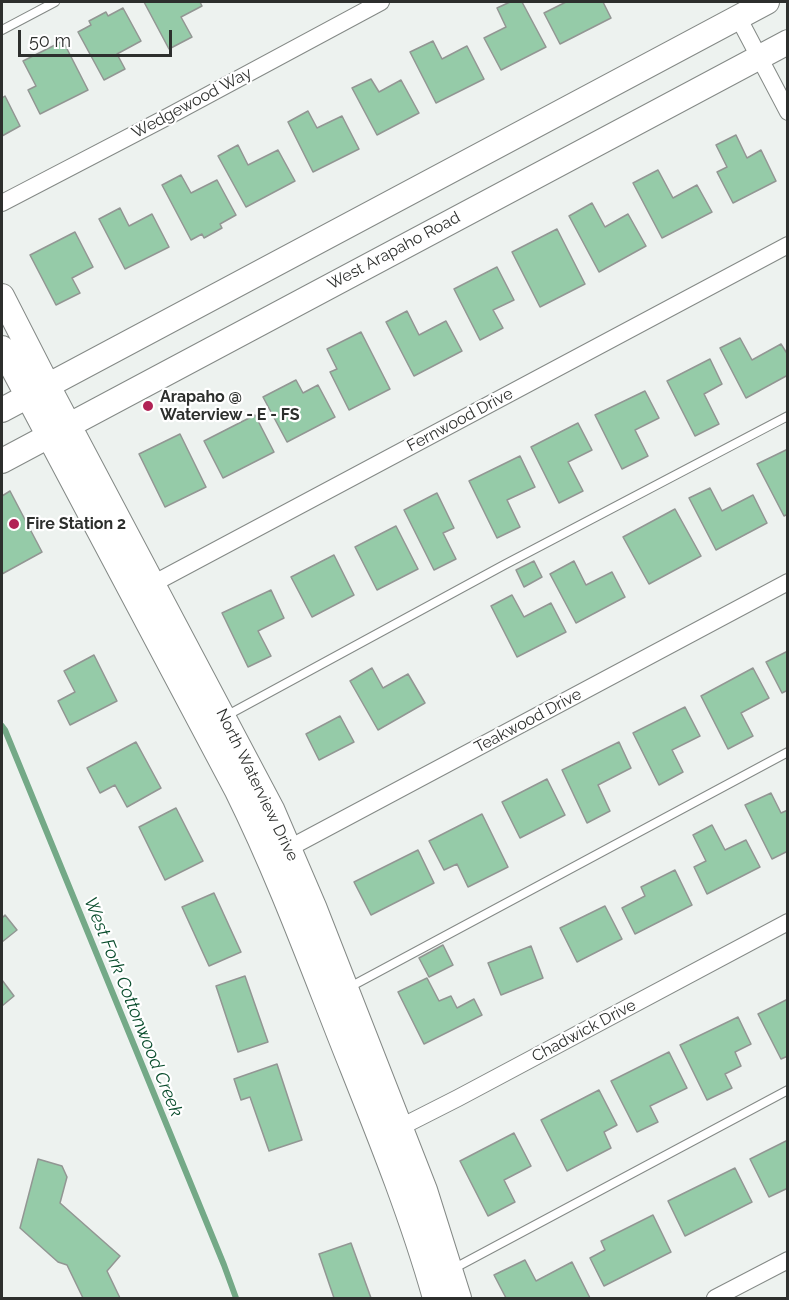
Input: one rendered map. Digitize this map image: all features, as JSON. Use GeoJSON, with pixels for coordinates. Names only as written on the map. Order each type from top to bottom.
{"type":"FeatureCollection","features":[{"type":"Feature","properties":{"kind":"street","name":"Wedgewood Way"},"geometry":{"type":"LineString","coordinates":[[2,203],[381,2]]}},
{"type":"Feature","properties":{"kind":"street"},"geometry":{"type":"LineString","coordinates":[[2,410],[767,2]]}},
{"type":"Feature","properties":{"kind":"street"},"geometry":{"type":"LineString","coordinates":[[738,16],[788,112]]}},
{"type":"Feature","properties":{"kind":"street","name":"West Arapaho Road"},"geometry":{"type":"LineString","coordinates":[[2,461],[788,42]]}},
{"type":"Feature","properties":{"kind":"street","name":"Fernwood Drive"},"geometry":{"type":"LineString","coordinates":[[143,589],[788,245]]}},
{"type":"Feature","properties":{"kind":"street","name":"North Waterview Drive"},"geometry":{"type":"LineString","coordinates":[[2,296],[37,391],[143,589],[237,791],[315,909],[345,989],[390,1132],[416,1236],[435,1299]]}},
{"type":"Feature","properties":{"kind":"street","name":"North Waterview Drive"},"geometry":{"type":"LineString","coordinates":[[2,348],[37,391]]}},
{"type":"Feature","properties":{"kind":"street","name":"Teakwood Drive"},"geometry":{"type":"LineString","coordinates":[[279,854],[788,582]]}},
{"type":"Feature","properties":{"kind":"street","name":"North Waterview Drive"},"geometry":{"type":"LineString","coordinates":[[143,589],[224,717],[272,809],[279,854],[390,1132],[424,1191],[459,1299]]}},
{"type":"Feature","properties":{"kind":"street","name":"Chadwick Drive"},"geometry":{"type":"LineString","coordinates":[[390,1132],[469,1093],[788,922]]}},
{"type":"Feature","properties":{"kind":"street"},"geometry":{"type":"LineString","coordinates":[[715,1299],[788,1260]]}},
{"type":"Feature","properties":{"kind":"lane"},"geometry":{"type":"LineString","coordinates":[[2,30],[55,2]]}},
{"type":"Feature","properties":{"kind":"lane"},"geometry":{"type":"LineString","coordinates":[[224,717],[504,565],[788,416]]}},
{"type":"Feature","properties":{"kind":"lane"},"geometry":{"type":"LineString","coordinates":[[345,989],[788,752]]}},
{"type":"Feature","properties":{"kind":"lane"},"geometry":{"type":"LineString","coordinates":[[451,1270],[788,1090]]}},
{"type":"Feature","properties":{"kind":"building"},"geometry":{"type":"Polygon","coordinates":[[[144,2],[200,2],[202,6],[181,17],[192,37],[169,49],[144,2]]]}},
{"type":"Feature","properties":{"kind":"building"},"geometry":{"type":"Polygon","coordinates":[[[510,2],[522,2],[546,47],[501,70],[484,38],[506,27],[497,8],[510,2]]]}},
{"type":"Feature","properties":{"kind":"building"},"geometry":{"type":"Polygon","coordinates":[[[566,2],[603,2],[611,18],[560,44],[544,13],[566,2]]]}},
{"type":"Feature","properties":{"kind":"building"},"geometry":{"type":"Polygon","coordinates":[[[123,8],[141,41],[117,54],[125,69],[104,80],[78,32],[91,25],[89,21],[106,12],[108,16],[123,8]]]}},
{"type":"Feature","properties":{"kind":"building"},"geometry":{"type":"Polygon","coordinates":[[[63,41],[88,90],[40,114],[28,90],[36,86],[23,61],[63,41]]]}},
{"type":"Feature","properties":{"kind":"building"},"geometry":{"type":"Polygon","coordinates":[[[433,41],[442,59],[467,46],[484,79],[436,103],[410,52],[433,41]]]}},
{"type":"Feature","properties":{"kind":"building"},"geometry":{"type":"Polygon","coordinates":[[[371,79],[379,92],[401,80],[419,113],[377,135],[352,88],[371,79]]]}},
{"type":"Feature","properties":{"kind":"building"},"geometry":{"type":"Polygon","coordinates":[[[5,96],[20,126],[2,136],[2,98],[5,96]]]}},
{"type":"Feature","properties":{"kind":"building"},"geometry":{"type":"Polygon","coordinates":[[[308,111],[317,128],[342,116],[359,149],[313,172],[288,122],[308,111]]]}},
{"type":"Feature","properties":{"kind":"building"},"geometry":{"type":"Polygon","coordinates":[[[736,135],[747,158],[761,150],[776,181],[733,203],[717,172],[727,167],[716,145],[736,135]]]}},
{"type":"Feature","properties":{"kind":"building"},"geometry":{"type":"Polygon","coordinates":[[[238,145],[248,165],[278,150],[295,181],[246,207],[218,156],[238,145]]]}},
{"type":"Feature","properties":{"kind":"building"},"geometry":{"type":"Polygon","coordinates":[[[658,170],[673,198],[697,185],[712,212],[662,238],[633,183],[658,170]]]}},
{"type":"Feature","properties":{"kind":"building"},"geometry":{"type":"Polygon","coordinates":[[[181,175],[191,193],[217,180],[236,215],[220,224],[222,228],[204,238],[202,234],[191,240],[162,185],[181,175]]]}},
{"type":"Feature","properties":{"kind":"building"},"geometry":{"type":"Polygon","coordinates":[[[592,203],[605,227],[628,214],[646,246],[599,272],[569,216],[592,203]]]}},
{"type":"Feature","properties":{"kind":"building"},"geometry":{"type":"Polygon","coordinates":[[[120,208],[129,226],[152,214],[169,247],[125,269],[99,219],[120,208]]]}},
{"type":"Feature","properties":{"kind":"building"},"geometry":{"type":"Polygon","coordinates":[[[557,229],[585,284],[540,307],[512,252],[557,229]]]}},
{"type":"Feature","properties":{"kind":"building"},"geometry":{"type":"Polygon","coordinates":[[[75,232],[93,267],[72,278],[80,293],[56,305],[30,255],[75,232]]]}},
{"type":"Feature","properties":{"kind":"building"},"geometry":{"type":"Polygon","coordinates":[[[497,267],[514,300],[493,310],[503,328],[480,340],[454,289],[497,267]]]}},
{"type":"Feature","properties":{"kind":"building"},"geometry":{"type":"Polygon","coordinates":[[[407,311],[419,335],[446,321],[462,351],[414,376],[386,322],[407,311]]]}},
{"type":"Feature","properties":{"kind":"building"},"geometry":{"type":"Polygon","coordinates":[[[361,332],[390,389],[349,410],[330,372],[337,369],[327,349],[361,332]]]}},
{"type":"Feature","properties":{"kind":"building"},"geometry":{"type":"Polygon","coordinates":[[[740,338],[752,360],[781,344],[788,355],[788,375],[746,398],[720,348],[740,338]]]}},
{"type":"Feature","properties":{"kind":"building"},"geometry":{"type":"Polygon","coordinates":[[[710,359],[722,384],[704,394],[719,424],[695,436],[667,381],[710,359]]]}},
{"type":"Feature","properties":{"kind":"building"},"geometry":{"type":"Polygon","coordinates":[[[296,380],[303,393],[318,385],[335,417],[287,442],[263,397],[296,380]]]}},
{"type":"Feature","properties":{"kind":"building"},"geometry":{"type":"Polygon","coordinates":[[[645,391],[659,418],[635,430],[648,456],[622,469],[595,415],[645,391]]]}},
{"type":"Feature","properties":{"kind":"building"},"geometry":{"type":"Polygon","coordinates":[[[255,415],[274,452],[223,478],[204,441],[255,415]]]}},
{"type":"Feature","properties":{"kind":"building"},"geometry":{"type":"Polygon","coordinates":[[[578,423],[592,450],[568,462],[583,491],[559,503],[531,447],[578,423]]]}},
{"type":"Feature","properties":{"kind":"building"},"geometry":{"type":"Polygon","coordinates":[[[180,434],[206,487],[165,507],[139,454],[180,434]]]}},
{"type":"Feature","properties":{"kind":"building"},"geometry":{"type":"Polygon","coordinates":[[[788,449],[788,514],[784,516],[757,464],[788,449]]]}},
{"type":"Feature","properties":{"kind":"building"},"geometry":{"type":"Polygon","coordinates":[[[520,456],[535,487],[507,500],[520,527],[497,538],[469,481],[520,456]]]}},
{"type":"Feature","properties":{"kind":"building"},"geometry":{"type":"Polygon","coordinates":[[[710,488],[722,511],[753,495],[767,523],[716,550],[689,498],[710,488]]]}},
{"type":"Feature","properties":{"kind":"building","name":"Fire Station 2"},"geometry":{"type":"Polygon","coordinates":[[[10,491],[42,552],[2,574],[2,496],[10,491]]]}},
{"type":"Feature","properties":{"kind":"building"},"geometry":{"type":"Polygon","coordinates":[[[437,493],[454,528],[443,533],[456,559],[434,570],[404,510],[437,493]]]}},
{"type":"Feature","properties":{"kind":"building"},"geometry":{"type":"Polygon","coordinates":[[[675,509],[701,556],[649,584],[623,537],[675,509]]]}},
{"type":"Feature","properties":{"kind":"building"},"geometry":{"type":"Polygon","coordinates":[[[396,526],[418,569],[377,590],[355,547],[396,526]]]}},
{"type":"Feature","properties":{"kind":"building"},"geometry":{"type":"Polygon","coordinates":[[[334,555],[354,595],[312,617],[291,577],[334,555]]]}},
{"type":"Feature","properties":{"kind":"building"},"geometry":{"type":"Polygon","coordinates":[[[534,561],[542,577],[524,587],[516,570],[534,561]]]}},
{"type":"Feature","properties":{"kind":"building"},"geometry":{"type":"Polygon","coordinates":[[[574,561],[586,585],[612,572],[625,597],[576,623],[550,574],[574,561]]]}},
{"type":"Feature","properties":{"kind":"building"},"geometry":{"type":"Polygon","coordinates":[[[271,590],[284,618],[258,631],[271,656],[248,667],[222,613],[271,590]]]}},
{"type":"Feature","properties":{"kind":"building"},"geometry":{"type":"Polygon","coordinates":[[[512,595],[524,617],[551,603],[566,632],[517,657],[491,606],[512,595]]]}},
{"type":"Feature","properties":{"kind":"building"},"geometry":{"type":"Polygon","coordinates":[[[788,651],[788,690],[782,693],[766,662],[788,651]]]}},
{"type":"Feature","properties":{"kind":"building"},"geometry":{"type":"Polygon","coordinates":[[[94,655],[117,701],[70,725],[58,701],[75,692],[64,671],[94,655]]]}},
{"type":"Feature","properties":{"kind":"building"},"geometry":{"type":"Polygon","coordinates":[[[372,668],[383,688],[408,674],[425,703],[378,730],[350,681],[372,668]]]}},
{"type":"Feature","properties":{"kind":"building"},"geometry":{"type":"Polygon","coordinates":[[[753,668],[769,698],[741,713],[753,736],[728,749],[701,696],[753,668]]]}},
{"type":"Feature","properties":{"kind":"building"},"geometry":{"type":"Polygon","coordinates":[[[685,707],[700,736],[672,750],[683,772],[659,785],[633,733],[685,707]]]}},
{"type":"Feature","properties":{"kind":"building"},"geometry":{"type":"Polygon","coordinates":[[[340,716],[354,742],[319,760],[306,734],[340,716]]]}},
{"type":"Feature","properties":{"kind":"building"},"geometry":{"type":"Polygon","coordinates":[[[136,742],[161,788],[127,807],[115,785],[100,793],[87,768],[136,742]]]}},
{"type":"Feature","properties":{"kind":"building"},"geometry":{"type":"Polygon","coordinates":[[[619,742],[631,768],[598,785],[610,811],[587,823],[562,770],[619,742]]]}},
{"type":"Feature","properties":{"kind":"building"},"geometry":{"type":"Polygon","coordinates":[[[547,779],[565,815],[520,838],[502,802],[547,779]]]}},
{"type":"Feature","properties":{"kind":"building"},"geometry":{"type":"Polygon","coordinates":[[[771,793],[781,813],[788,810],[788,851],[772,859],[745,805],[771,793]]]}},
{"type":"Feature","properties":{"kind":"building"},"geometry":{"type":"Polygon","coordinates":[[[176,808],[203,861],[165,880],[139,827],[176,808]]]}},
{"type":"Feature","properties":{"kind":"building"},"geometry":{"type":"Polygon","coordinates":[[[482,814],[508,867],[468,887],[457,864],[444,870],[429,841],[482,814]]]}},
{"type":"Feature","properties":{"kind":"building"},"geometry":{"type":"Polygon","coordinates":[[[712,825],[725,850],[746,840],[760,867],[707,894],[694,867],[706,861],[693,835],[712,825]]]}},
{"type":"Feature","properties":{"kind":"building"},"geometry":{"type":"Polygon","coordinates":[[[418,850],[434,883],[371,915],[354,882],[418,850]]]}},
{"type":"Feature","properties":{"kind":"building"},"geometry":{"type":"Polygon","coordinates":[[[675,870],[692,905],[635,934],[622,908],[645,896],[641,887],[675,870]]]}},
{"type":"Feature","properties":{"kind":"building"},"geometry":{"type":"Polygon","coordinates":[[[214,893],[241,952],[209,966],[182,907],[214,893]]]}},
{"type":"Feature","properties":{"kind":"building"},"geometry":{"type":"Polygon","coordinates":[[[605,906],[622,939],[577,962],[560,928],[605,906]]]}},
{"type":"Feature","properties":{"kind":"building"},"geometry":{"type":"Polygon","coordinates":[[[5,915],[17,930],[2,942],[2,918],[5,915]]]}},
{"type":"Feature","properties":{"kind":"building"},"geometry":{"type":"Polygon","coordinates":[[[443,945],[453,965],[429,977],[419,958],[443,945]]]}},
{"type":"Feature","properties":{"kind":"building"},"geometry":{"type":"Polygon","coordinates":[[[531,946],[543,978],[501,995],[488,963],[531,946]]]}},
{"type":"Feature","properties":{"kind":"building"},"geometry":{"type":"Polygon","coordinates":[[[245,976],[268,1042],[238,1052],[216,986],[245,976]]]}},
{"type":"Feature","properties":{"kind":"building"},"geometry":{"type":"Polygon","coordinates":[[[427,978],[439,1001],[451,996],[457,1008],[474,999],[482,1015],[424,1044],[398,992],[427,978]]]}},
{"type":"Feature","properties":{"kind":"building"},"geometry":{"type":"Polygon","coordinates":[[[2,980],[14,996],[2,1006],[2,980]]]}},
{"type":"Feature","properties":{"kind":"building"},"geometry":{"type":"Polygon","coordinates":[[[788,999],[788,1056],[781,1059],[758,1014],[788,999]]]}},
{"type":"Feature","properties":{"kind":"building"},"geometry":{"type":"Polygon","coordinates":[[[738,1017],[751,1044],[735,1052],[741,1066],[725,1074],[732,1088],[707,1100],[680,1045],[738,1017]]]}},
{"type":"Feature","properties":{"kind":"building"},"geometry":{"type":"Polygon","coordinates":[[[669,1052],[687,1088],[650,1106],[658,1122],[637,1132],[611,1081],[669,1052]]]}},
{"type":"Feature","properties":{"kind":"building"},"geometry":{"type":"Polygon","coordinates":[[[277,1064],[302,1140],[269,1151],[250,1097],[241,1100],[234,1079],[277,1064]]]}},
{"type":"Feature","properties":{"kind":"building"},"geometry":{"type":"Polygon","coordinates":[[[599,1090],[617,1125],[604,1132],[611,1148],[567,1171],[541,1120],[599,1090]]]}},
{"type":"Feature","properties":{"kind":"building"},"geometry":{"type":"Polygon","coordinates":[[[514,1133],[531,1166],[504,1180],[515,1202],[488,1216],[460,1161],[514,1133]]]}},
{"type":"Feature","properties":{"kind":"building"},"geometry":{"type":"Polygon","coordinates":[[[788,1140],[788,1188],[769,1197],[750,1159],[788,1140]]]}},
{"type":"Feature","properties":{"kind":"building"},"geometry":{"type":"Polygon","coordinates":[[[38,1159],[62,1166],[67,1177],[60,1203],[120,1256],[107,1271],[120,1298],[83,1298],[67,1265],[58,1262],[20,1228],[38,1159]]]}},
{"type":"Feature","properties":{"kind":"building"},"geometry":{"type":"Polygon","coordinates":[[[735,1168],[752,1202],[685,1236],[668,1201],[735,1168]]]}},
{"type":"Feature","properties":{"kind":"building"},"geometry":{"type":"Polygon","coordinates":[[[653,1215],[671,1252],[604,1286],[590,1258],[605,1250],[601,1241],[653,1215]]]}},
{"type":"Feature","properties":{"kind":"building"},"geometry":{"type":"Polygon","coordinates":[[[351,1243],[371,1298],[334,1298],[319,1254],[351,1243]]]}},
{"type":"Feature","properties":{"kind":"building"},"geometry":{"type":"Polygon","coordinates":[[[525,1260],[536,1281],[572,1262],[590,1298],[506,1298],[494,1275],[525,1260]]]}},
{"type":"Feature","properties":{"kind":"waterway","name":"West Fork Cottonwood Creek"},"geometry":{"type":"LineString","coordinates":[[2,726],[236,1298]]}},
{"type":"Feature","properties":{"kind":"place","name":"Arapaho @ Waterview - E - FS"},"geometry":{"type":"Point","coordinates":[148,406]}},
{"type":"Feature","properties":{"kind":"place","name":"Fire Station 2"},"geometry":{"type":"Point","coordinates":[14,524]}}]}
